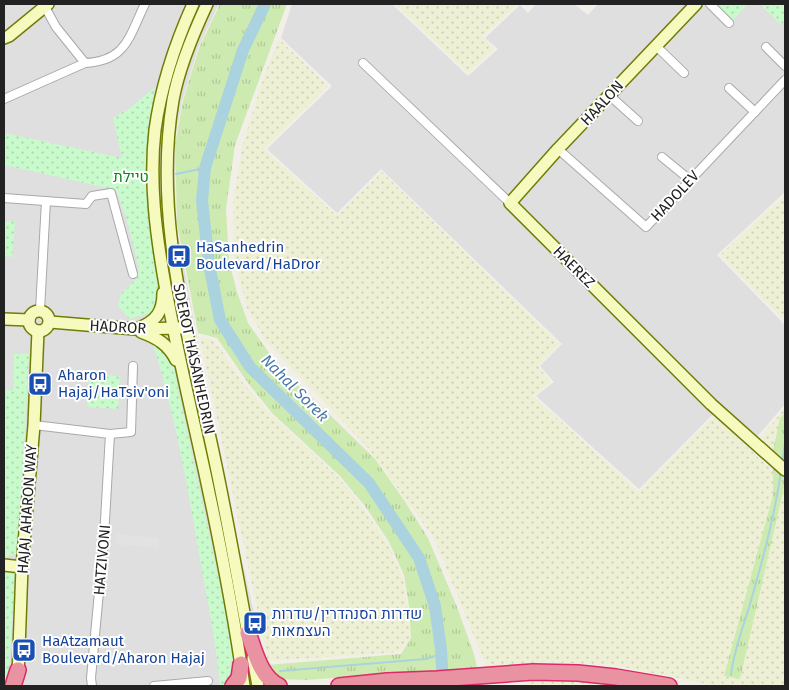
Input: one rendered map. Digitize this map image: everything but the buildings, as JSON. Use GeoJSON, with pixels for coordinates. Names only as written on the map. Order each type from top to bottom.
{"type":"FeatureCollection","features":[{"type":"Feature","properties":{"kind":"highway"},"geometry":{"type":"LineString","coordinates":[[248,633],[263,671],[271,681],[279,686]]}},
{"type":"Feature","properties":{"kind":"highway"},"geometry":{"type":"LineString","coordinates":[[233,686],[239,678],[241,664]]}},
{"type":"Feature","properties":{"kind":"highway"},"geometry":{"type":"LineString","coordinates":[[339,686],[533,672],[578,673],[669,686]]}},
{"type":"Feature","properties":{"kind":"highway"},"geometry":{"type":"LineString","coordinates":[[408,686],[437,679]]}},
{"type":"Feature","properties":{"kind":"main road","name":"SDEROT HASANHEDRIN"},"geometry":{"type":"LineString","coordinates":[[193,4],[179,35],[160,102],[155,131],[153,190],[157,233],[173,329],[231,599],[244,686]]}},
{"type":"Feature","properties":{"kind":"main road","name":"SDEROT HASANHEDRIN"},"geometry":{"type":"LineString","coordinates":[[207,4],[181,69],[169,128],[167,198],[169,229],[186,328],[209,432],[258,686]]}},
{"type":"Feature","properties":{"kind":"main road","name":"HAALON"},"geometry":{"type":"LineString","coordinates":[[510,203],[696,4]]}},
{"type":"Feature","properties":{"kind":"main road"},"geometry":{"type":"LineString","coordinates":[[4,38],[47,6]]}},
{"type":"Feature","properties":{"kind":"main road","name":"HAEREZ"},"geometry":{"type":"LineString","coordinates":[[510,203],[711,404],[785,470]]}},
{"type":"Feature","properties":{"kind":"main road"},"geometry":{"type":"LineString","coordinates":[[135,329],[153,321],[161,311],[163,304],[163,274]]}},
{"type":"Feature","properties":{"kind":"main road"},"geometry":{"type":"LineString","coordinates":[[40,310],[47,314],[50,322],[44,330],[38,331],[32,329],[29,320],[32,313],[40,310]]}},
{"type":"Feature","properties":{"kind":"main road"},"geometry":{"type":"LineString","coordinates":[[4,319],[29,320]]}},
{"type":"Feature","properties":{"kind":"main road","name":"HADROR"},"geometry":{"type":"LineString","coordinates":[[50,322],[135,329],[186,328]]}},
{"type":"Feature","properties":{"kind":"main road"},"geometry":{"type":"LineString","coordinates":[[135,329],[153,336],[166,345],[176,358],[184,380]]}},
{"type":"Feature","properties":{"kind":"main road","name":"HAJAJ AHARON WAY"},"geometry":{"type":"LineString","coordinates":[[17,682],[22,568],[34,425],[38,331]]}},
{"type":"Feature","properties":{"kind":"main road"},"geometry":{"type":"LineString","coordinates":[[4,565],[22,568]]}},
{"type":"Feature","properties":{"kind":"street"},"geometry":{"type":"LineString","coordinates":[[4,99],[85,63],[108,59],[117,54],[127,42],[145,4]]}},
{"type":"Feature","properties":{"kind":"street"},"geometry":{"type":"LineString","coordinates":[[710,4],[729,23]]}},
{"type":"Feature","properties":{"kind":"street"},"geometry":{"type":"LineString","coordinates":[[47,6],[56,28],[85,63]]}},
{"type":"Feature","properties":{"kind":"street"},"geometry":{"type":"LineString","coordinates":[[656,46],[684,72]]}},
{"type":"Feature","properties":{"kind":"street"},"geometry":{"type":"LineString","coordinates":[[766,47],[785,66]]}},
{"type":"Feature","properties":{"kind":"street","name":"HAEREZ"},"geometry":{"type":"LineString","coordinates":[[363,63],[510,203]]}},
{"type":"Feature","properties":{"kind":"street","name":"HADOLEV"},"geometry":{"type":"LineString","coordinates":[[558,150],[646,227],[785,80]]}},
{"type":"Feature","properties":{"kind":"street"},"geometry":{"type":"LineString","coordinates":[[729,88],[755,112]]}},
{"type":"Feature","properties":{"kind":"street"},"geometry":{"type":"LineString","coordinates":[[610,95],[638,121]]}},
{"type":"Feature","properties":{"kind":"street"},"geometry":{"type":"LineString","coordinates":[[662,157],[690,180]]}},
{"type":"Feature","properties":{"kind":"street"},"geometry":{"type":"LineString","coordinates":[[4,198],[86,204],[92,196],[111,193],[133,274]]}},
{"type":"Feature","properties":{"kind":"street"},"geometry":{"type":"LineString","coordinates":[[40,310],[46,201]]}},
{"type":"Feature","properties":{"kind":"street"},"geometry":{"type":"LineString","coordinates":[[34,425],[110,434],[130,432],[133,366]]}},
{"type":"Feature","properties":{"kind":"street","name":"HATZIVONI"},"geometry":{"type":"LineString","coordinates":[[92,686],[91,678],[104,538],[110,434]]}},
{"type":"Feature","properties":{"kind":"street"},"geometry":{"type":"LineString","coordinates":[[154,686],[208,681]]}},
{"type":"Feature","properties":{"kind":"shaded area"},"geometry":{"type":"Polygon","coordinates":[[[4,4],[219,4],[198,48],[182,102],[174,143],[176,224],[225,488],[271,686],[4,686],[4,4]]]}},
{"type":"Feature","properties":{"kind":"shaded area"},"geometry":{"type":"Polygon","coordinates":[[[292,4],[392,4],[468,76],[498,49],[485,38],[520,5],[528,13],[536,4],[574,4],[588,15],[598,4],[785,4],[785,192],[717,255],[785,325],[785,404],[756,438],[785,462],[785,480],[714,413],[639,489],[536,396],[554,382],[540,366],[562,344],[381,169],[337,213],[267,149],[332,86],[281,38],[292,4]]]}},
{"type":"Feature","properties":{"kind":"shaded area"},"geometry":{"type":"Polygon","coordinates":[[[117,534],[159,538],[158,548],[116,544],[117,534]]]}},
{"type":"Feature","properties":{"kind":"green space"},"geometry":{"type":"Polygon","coordinates":[[[220,4],[287,4],[235,145],[226,209],[229,261],[248,323],[281,370],[375,459],[404,500],[428,538],[457,607],[474,654],[477,668],[306,680],[277,679],[267,665],[401,654],[411,638],[409,606],[404,575],[389,542],[365,506],[340,476],[272,413],[248,383],[217,338],[198,333],[177,223],[175,144],[183,101],[199,48],[220,4]]]}},
{"type":"Feature","properties":{"kind":"green space"},"geometry":{"type":"Polygon","coordinates":[[[395,4],[518,4],[482,37],[494,49],[468,73],[395,4]]]}},
{"type":"Feature","properties":{"kind":"green space"},"geometry":{"type":"Polygon","coordinates":[[[716,4],[748,4],[733,20],[716,4]]]}},
{"type":"Feature","properties":{"kind":"green space"},"geometry":{"type":"Polygon","coordinates":[[[760,4],[785,4],[785,20],[781,25],[760,4]]]}},
{"type":"Feature","properties":{"kind":"green space"},"geometry":{"type":"Polygon","coordinates":[[[279,39],[328,86],[264,149],[337,216],[382,172],[559,344],[538,366],[550,382],[533,396],[639,492],[714,416],[785,483],[785,686],[718,686],[612,665],[544,662],[487,668],[434,538],[369,449],[265,340],[247,308],[234,258],[233,201],[243,143],[264,76],[279,39]]]}},
{"type":"Feature","properties":{"kind":"green space","name":"טיילת"},"geometry":{"type":"Polygon","coordinates":[[[154,88],[151,151],[153,221],[159,290],[154,312],[129,319],[118,306],[121,294],[136,279],[139,269],[126,217],[116,190],[4,165],[4,133],[122,158],[113,118],[130,108],[154,88]]]}},
{"type":"Feature","properties":{"kind":"green space"},"geometry":{"type":"Polygon","coordinates":[[[785,195],[785,321],[720,255],[785,195]]]}},
{"type":"Feature","properties":{"kind":"green space"},"geometry":{"type":"Polygon","coordinates":[[[4,221],[15,222],[12,257],[4,256],[4,221]]]}},
{"type":"Feature","properties":{"kind":"green space"},"geometry":{"type":"Polygon","coordinates":[[[200,337],[212,340],[219,347],[243,383],[269,413],[337,476],[355,497],[388,544],[403,579],[408,613],[410,638],[398,652],[268,661],[200,337]]]}},
{"type":"Feature","properties":{"kind":"green space"},"geometry":{"type":"Polygon","coordinates":[[[152,341],[171,355],[229,627],[235,668],[231,683],[221,686],[185,474],[167,393],[152,341]]]}},
{"type":"Feature","properties":{"kind":"green space"},"geometry":{"type":"Polygon","coordinates":[[[14,354],[29,354],[19,544],[16,554],[4,557],[6,390],[13,390],[14,354]]]}},
{"type":"Feature","properties":{"kind":"green space"},"geometry":{"type":"Polygon","coordinates":[[[89,374],[120,376],[118,409],[87,407],[89,374]]]}},
{"type":"Feature","properties":{"kind":"green space"},"geometry":{"type":"Polygon","coordinates":[[[785,408],[785,459],[760,438],[785,408]]]}},
{"type":"Feature","properties":{"kind":"green space"},"geometry":{"type":"Polygon","coordinates":[[[785,413],[785,479],[783,492],[740,679],[724,676],[773,495],[773,451],[780,418],[785,413]]]}},
{"type":"Feature","properties":{"kind":"green space"},"geometry":{"type":"Polygon","coordinates":[[[4,572],[15,573],[8,682],[6,686],[4,686],[4,572]]]}},
{"type":"Feature","properties":{"kind":"green space"},"geometry":{"type":"Polygon","coordinates":[[[580,679],[611,686],[522,686],[530,682],[580,679]]]}},
{"type":"Feature","properties":{"kind":"waterway","name":"Nahal Sorek"},"geometry":{"type":"LineString","coordinates":[[265,4],[243,50],[205,168],[202,201],[209,264],[220,320],[250,367],[369,483],[419,558],[435,606],[441,649],[443,686]]}},
{"type":"Feature","properties":{"kind":"waterway"},"geometry":{"type":"LineString","coordinates":[[176,174],[205,168]]}},
{"type":"Feature","properties":{"kind":"waterway"},"geometry":{"type":"LineString","coordinates":[[782,461],[785,444]]}},
{"type":"Feature","properties":{"kind":"waterway"},"geometry":{"type":"LineString","coordinates":[[731,675],[737,645],[769,535],[781,471]]}},
{"type":"Feature","properties":{"kind":"waterway"},"geometry":{"type":"LineString","coordinates":[[280,671],[426,659],[438,655],[441,649]]}},
{"type":"Feature","properties":{"kind":"place","name":"HaSanhedrin Boulevard/HaDror"},"geometry":{"type":"Point","coordinates":[179,256]}},
{"type":"Feature","properties":{"kind":"place","name":"Aharon Hajaj/HaTsiv'oni"},"geometry":{"type":"Point","coordinates":[40,384]}},
{"type":"Feature","properties":{"kind":"place","name":"שדרות הסנהדרין/שדרות העצמאות"},"geometry":{"type":"Point","coordinates":[255,623]}},
{"type":"Feature","properties":{"kind":"place","name":"HaAtzamaut Boulevard/Aharon Hajaj"},"geometry":{"type":"Point","coordinates":[24,650]}}]}
